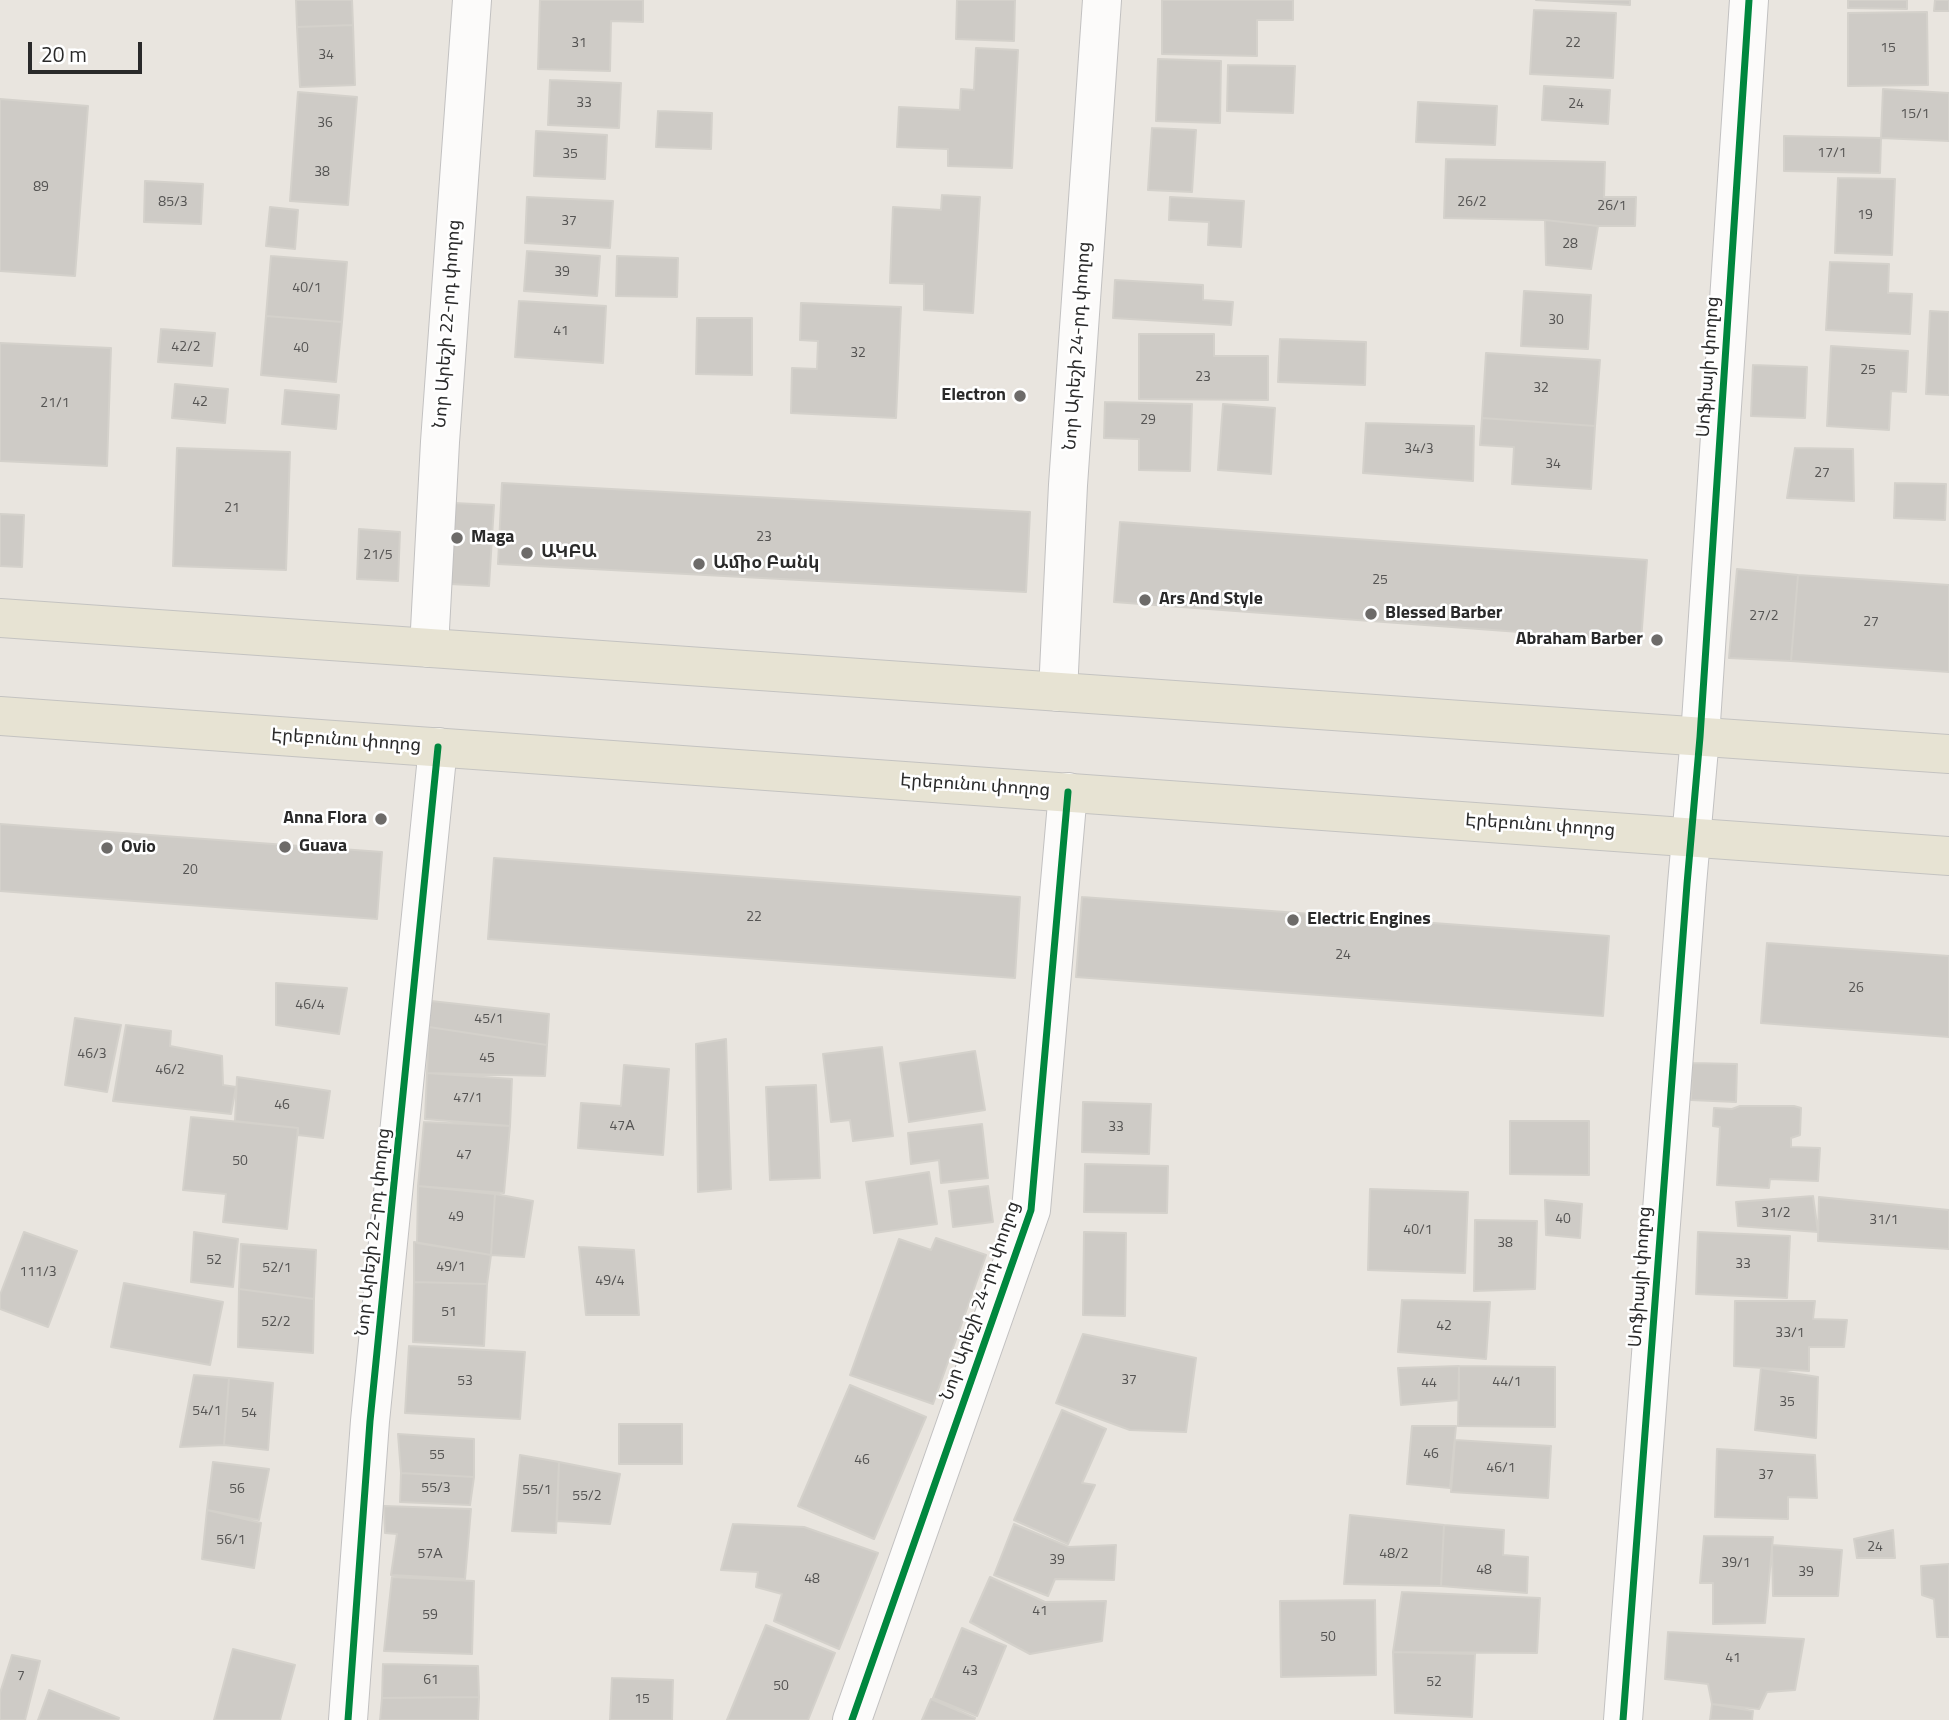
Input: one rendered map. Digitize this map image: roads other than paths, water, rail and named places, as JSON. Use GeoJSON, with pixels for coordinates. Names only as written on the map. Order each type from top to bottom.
{"type":"FeatureCollection","features":[{"type":"Feature","properties":{"kind":"main road"},"geometry":{"type":"LineString","coordinates":[[0,618],[1949,754]]}},
{"type":"Feature","properties":{"kind":"main road","name":"Էրեբունու փողոց"},"geometry":{"type":"LineString","coordinates":[[0,716],[1949,856]]}},
{"type":"Feature","properties":{"kind":"street","name":"Նոր Արեշի 22-րդ փողոց"},"geometry":{"type":"LineString","coordinates":[[429,648],[441,428],[472,0]]}},
{"type":"Feature","properties":{"kind":"street","name":"Նոր Արեշի 24-րդ փողոց"},"geometry":{"type":"LineString","coordinates":[[1058,692],[1069,471],[1102,0]]}},
{"type":"Feature","properties":{"kind":"street","name":"Սոֆիայի փողոց"},"geometry":{"type":"LineString","coordinates":[[1623,1720],[1700,737],[1749,0]]}},
{"type":"Feature","properties":{"kind":"street","name":"Նոր Արեշի 22-րդ փողոց"},"geometry":{"type":"LineString","coordinates":[[348,1720],[370,1421],[438,747]]}},
{"type":"Feature","properties":{"kind":"street","name":"Նոր Արեշի 24-րդ փողոց"},"geometry":{"type":"LineString","coordinates":[[852,1720],[1031,1210],[1068,792]]}},
{"type":"Feature","properties":{"kind":"place","name":"Electron"},"geometry":{"type":"Point","coordinates":[1020,396]}},
{"type":"Feature","properties":{"kind":"place","name":"Maga"},"geometry":{"type":"Point","coordinates":[457,538]}},
{"type":"Feature","properties":{"kind":"place","name":"ԱԿԲԱ"},"geometry":{"type":"Point","coordinates":[527,553]}},
{"type":"Feature","properties":{"kind":"place","name":"Ամիօ Բանկ"},"geometry":{"type":"Point","coordinates":[699,564]}},
{"type":"Feature","properties":{"kind":"place","name":"Ars And Style"},"geometry":{"type":"Point","coordinates":[1145,600]}},
{"type":"Feature","properties":{"kind":"place","name":"Blessed Barber"},"geometry":{"type":"Point","coordinates":[1371,614]}},
{"type":"Feature","properties":{"kind":"place","name":"Abraham Barber"},"geometry":{"type":"Point","coordinates":[1657,640]}},
{"type":"Feature","properties":{"kind":"place","name":"Anna Flora"},"geometry":{"type":"Point","coordinates":[381,819]}},
{"type":"Feature","properties":{"kind":"place","name":"Guava"},"geometry":{"type":"Point","coordinates":[285,847]}},
{"type":"Feature","properties":{"kind":"place","name":"Ovio"},"geometry":{"type":"Point","coordinates":[107,848]}},
{"type":"Feature","properties":{"kind":"place","name":"Electric Engines"},"geometry":{"type":"Point","coordinates":[1293,920]}}]}
